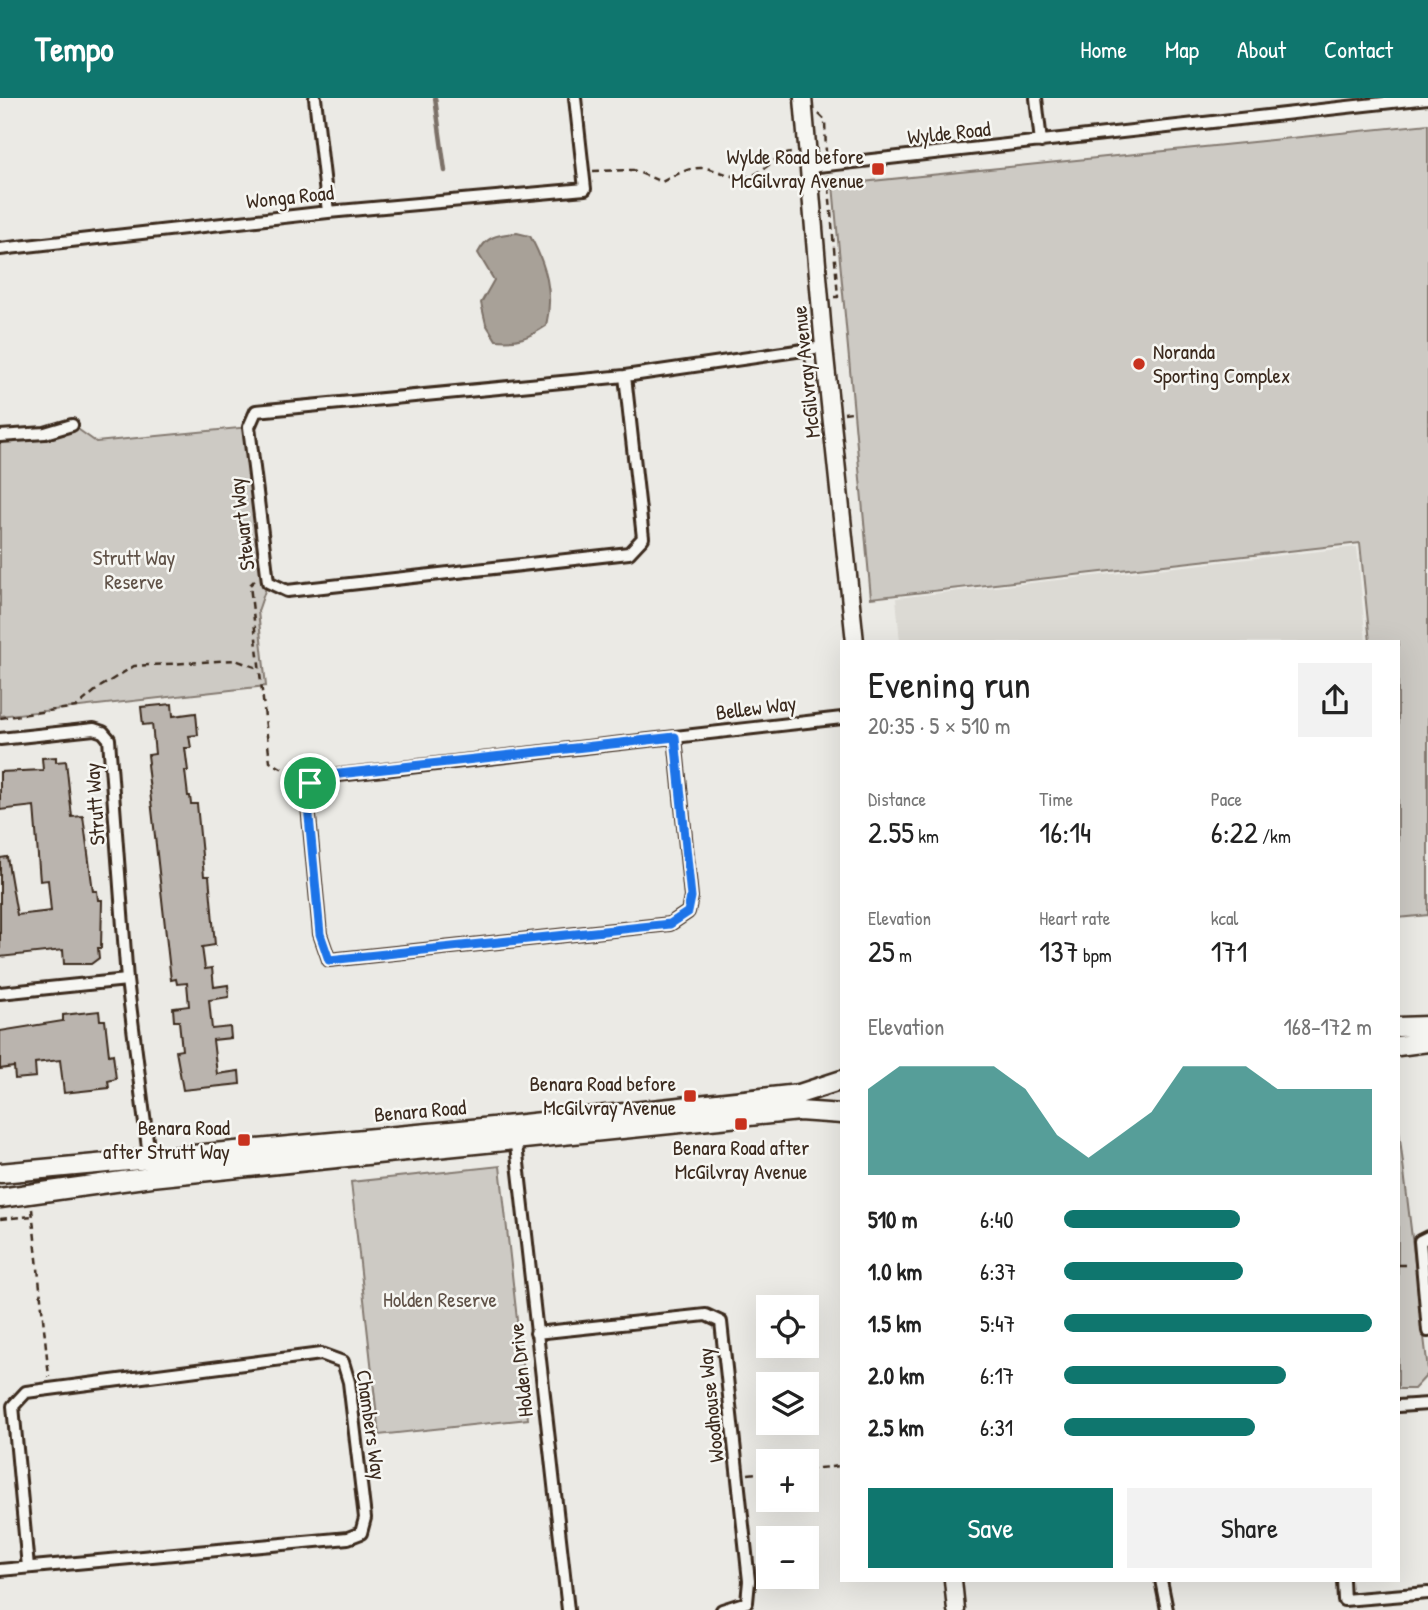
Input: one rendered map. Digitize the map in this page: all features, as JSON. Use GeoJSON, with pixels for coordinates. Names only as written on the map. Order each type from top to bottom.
{"type":"FeatureCollection","features":[{"type":"Feature","properties":{"kind":"main road","name":"McGilvray Avenue"},"geometry":{"type":"LineString","coordinates":[[803,98],[801,165],[824,347],[855,640]]}},
{"type":"Feature","properties":{"kind":"main road"},"geometry":{"type":"LineString","coordinates":[[1400,1027],[1428,1026]]}},
{"type":"Feature","properties":{"kind":"main road"},"geometry":{"type":"LineString","coordinates":[[1400,1046],[1428,1042]]}},
{"type":"Feature","properties":{"kind":"main road","name":"Benara Road"},"geometry":{"type":"LineString","coordinates":[[0,1198],[799,1094],[840,1081]]}},
{"type":"Feature","properties":{"kind":"main road","name":"Benara Road"},"geometry":{"type":"LineString","coordinates":[[0,1173],[149,1158],[799,1111],[840,1114]]}},
{"type":"Feature","properties":{"kind":"main road"},"geometry":{"type":"LineString","coordinates":[[953,1582],[956,1610]]}},
{"type":"Feature","properties":{"kind":"street"},"geometry":{"type":"LineString","coordinates":[[315,98],[328,212]]}},
{"type":"Feature","properties":{"kind":"street"},"geometry":{"type":"LineString","coordinates":[[575,98],[583,172]]}},
{"type":"Feature","properties":{"kind":"street"},"geometry":{"type":"LineString","coordinates":[[1036,98],[1041,142]]}},
{"type":"Feature","properties":{"kind":"street","name":"Wylde Road"},"geometry":{"type":"LineString","coordinates":[[801,165],[827,166],[1428,98]]}},
{"type":"Feature","properties":{"kind":"street","name":"Wonga Road"},"geometry":{"type":"LineString","coordinates":[[0,249],[328,212],[585,188],[583,172]]}},
{"type":"Feature","properties":{"kind":"street","name":"Stewart Way"},"geometry":{"type":"LineString","coordinates":[[625,376],[643,538],[629,553],[287,591],[268,582],[249,427],[256,411],[625,376],[824,347]]}},
{"type":"Feature","properties":{"kind":"street"},"geometry":{"type":"LineString","coordinates":[[0,436],[45,433],[72,425]]}},
{"type":"Feature","properties":{"kind":"street","name":"Bellew Way"},"geometry":{"type":"LineString","coordinates":[[310,783],[321,776],[840,718]]}},
{"type":"Feature","properties":{"kind":"street","name":"Strutt Way"},"geometry":{"type":"LineString","coordinates":[[0,739],[94,729],[103,732],[109,739],[127,980],[151,1177]]}},
{"type":"Feature","properties":{"kind":"street"},"geometry":{"type":"LineString","coordinates":[[310,783],[307,795],[320,934],[329,960],[670,924],[688,912],[691,897],[675,737]]}},
{"type":"Feature","properties":{"kind":"street"},"geometry":{"type":"LineString","coordinates":[[0,993],[127,980]]}},
{"type":"Feature","properties":{"kind":"street","name":"Holden Drive"},"geometry":{"type":"LineString","coordinates":[[515,1133],[568,1610]]}},
{"type":"Feature","properties":{"kind":"street"},"geometry":{"type":"LineString","coordinates":[[1428,1237],[1420,1241],[1428,1331]]}},
{"type":"Feature","properties":{"kind":"street","name":"Woodhouse Way"},"geometry":{"type":"LineString","coordinates":[[536,1333],[706,1315],[721,1322],[750,1581],[747,1602],[722,1610]]}},
{"type":"Feature","properties":{"kind":"street","name":"Chambers Way"},"geometry":{"type":"LineString","coordinates":[[0,1570],[348,1538],[361,1533],[365,1518],[349,1382],[343,1362],[321,1354],[26,1392],[13,1406],[28,1567]]}},
{"type":"Feature","properties":{"kind":"street"},"geometry":{"type":"LineString","coordinates":[[1400,1406],[1428,1404]]}},
{"type":"Feature","properties":{"kind":"street"},"geometry":{"type":"LineString","coordinates":[[1161,1582],[1167,1610]]}},
{"type":"Feature","properties":{"kind":"street"},"geometry":{"type":"LineString","coordinates":[[1343,1582],[1344,1600],[1428,1593]]}},
{"type":"Feature","properties":{"kind":"path"},"geometry":{"type":"LineString","coordinates":[[825,120],[838,297]]}},
{"type":"Feature","properties":{"kind":"path"},"geometry":{"type":"LineString","coordinates":[[583,172],[633,170],[662,182],[684,171],[701,168],[740,177],[750,176],[777,157],[792,152],[801,165]]}},
{"type":"Feature","properties":{"kind":"path"},"geometry":{"type":"LineString","coordinates":[[266,569],[250,584],[270,762],[310,783]]}},
{"type":"Feature","properties":{"kind":"path"},"geometry":{"type":"LineString","coordinates":[[0,718],[76,707],[100,687],[134,666],[236,660],[258,668]]}},
{"type":"Feature","properties":{"kind":"path"},"geometry":{"type":"LineString","coordinates":[[31,1195],[50,1387]]}},
{"type":"Feature","properties":{"kind":"path"},"geometry":{"type":"LineString","coordinates":[[0,1219],[33,1216]]}},
{"type":"Feature","properties":{"kind":"path"},"geometry":{"type":"LineString","coordinates":[[819,1468],[840,1466]]}},
{"type":"Feature","properties":{"kind":"path"},"geometry":{"type":"LineString","coordinates":[[738,1475],[756,1473]]}},
{"type":"Feature","properties":{"kind":"shaded area"},"geometry":{"type":"Polygon","coordinates":[[[517,233],[530,236],[544,269],[549,291],[546,326],[522,338],[496,340],[486,324],[481,303],[494,280],[478,253],[489,239],[517,233]]]}},
{"type":"Feature","properties":{"kind":"shaded area"},"geometry":{"type":"Polygon","coordinates":[[[1357,547],[1366,640],[900,640],[896,598],[1357,547]]]}},
{"type":"Feature","properties":{"kind":"green space","name":"Noranda Sporting Complex"},"geometry":{"type":"Polygon","coordinates":[[[1428,124],[1428,915],[1400,918],[1400,640],[1370,640],[1360,543],[871,598],[833,185],[1428,124]]]}},
{"type":"Feature","properties":{"kind":"green space","name":"Strutt Way Reserve"},"geometry":{"type":"Polygon","coordinates":[[[72,425],[96,442],[249,427],[268,582],[258,611],[266,686],[0,716],[0,436],[72,425]]]}},
{"type":"Feature","properties":{"kind":"green space"},"geometry":{"type":"Polygon","coordinates":[[[1400,1139],[1428,1370],[1428,1374],[1414,1389],[1400,1389],[1400,1139]]]}},
{"type":"Feature","properties":{"kind":"green space","name":"Holden Reserve"},"geometry":{"type":"Polygon","coordinates":[[[500,1166],[528,1419],[379,1435],[351,1182],[500,1166]]]}},
{"type":"Feature","properties":{"kind":"building"},"geometry":{"type":"Polygon","coordinates":[[[172,704],[173,716],[196,713],[198,735],[189,736],[191,748],[185,748],[188,771],[185,771],[188,796],[191,804],[197,804],[204,876],[209,876],[215,945],[202,947],[205,969],[212,968],[214,987],[228,985],[229,997],[209,1000],[212,1029],[230,1027],[231,1038],[213,1040],[217,1074],[239,1071],[240,1084],[183,1090],[176,1051],[182,1050],[179,1021],[174,1021],[173,1008],[189,1006],[187,983],[177,984],[176,979],[171,980],[147,764],[148,755],[155,754],[152,724],[143,725],[141,707],[172,704]]]}},
{"type":"Feature","properties":{"kind":"building"},"geometry":{"type":"Polygon","coordinates":[[[56,757],[56,762],[66,761],[72,817],[83,816],[93,891],[97,891],[98,900],[102,900],[101,948],[98,948],[99,958],[91,964],[64,964],[63,950],[0,957],[0,858],[7,857],[17,915],[51,911],[48,880],[40,881],[34,806],[0,810],[0,772],[43,770],[42,758],[56,757]]]}},
{"type":"Feature","properties":{"kind":"building"},"geometry":{"type":"Polygon","coordinates":[[[99,1011],[100,1020],[105,1020],[109,1055],[113,1054],[116,1079],[108,1081],[109,1088],[64,1093],[60,1060],[35,1063],[36,1077],[15,1079],[14,1067],[0,1069],[0,1031],[63,1021],[63,1015],[99,1011]]]}},
{"type":"Feature","properties":{"kind":"waterway"},"geometry":{"type":"LineString","coordinates":[[435,98],[445,171]]}},
{"type":"Feature","properties":{"kind":"place","name":"Wylde Road before McGilvray Avenue"},"geometry":{"type":"Point","coordinates":[878,169]}},
{"type":"Feature","properties":{"kind":"place","name":"Noranda Sporting Complex"},"geometry":{"type":"Point","coordinates":[1139,364]}},
{"type":"Feature","properties":{"kind":"place","name":"Benara Road before McGilvray Avenue"},"geometry":{"type":"Point","coordinates":[690,1096]}},
{"type":"Feature","properties":{"kind":"place","name":"Benara Road after McGilvray Avenue"},"geometry":{"type":"Point","coordinates":[741,1124]}},
{"type":"Feature","properties":{"kind":"place","name":"Benara Road after Strutt Way"},"geometry":{"type":"Point","coordinates":[244,1140]}},
{"type":"Feature","properties":{"kind":"route"},"geometry":{"type":"LineString","coordinates":[[675,737],[691,897],[688,912],[670,924],[329,960],[320,934],[307,795],[310,783],[321,776],[675,737]]}}]}
